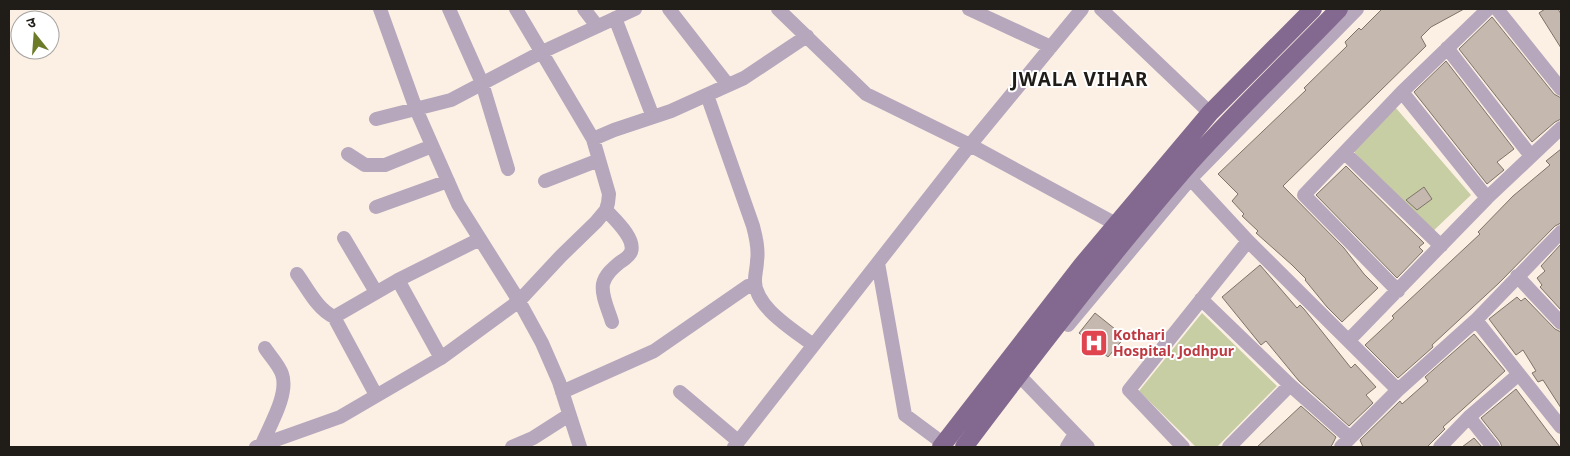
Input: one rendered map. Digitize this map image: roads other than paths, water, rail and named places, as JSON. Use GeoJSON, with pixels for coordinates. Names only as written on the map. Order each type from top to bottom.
{"type":"FeatureCollection","features":[{"type":"Feature","properties":{"kind":"main road"},"geometry":{"type":"LineString","coordinates":[[1124,228],[1210,113],[1313,9]]}},
{"type":"Feature","properties":{"kind":"main road"},"geometry":{"type":"LineString","coordinates":[[964,447],[1016,372],[1082,265],[1187,175],[1226,125],[1339,9]]}},
{"type":"Feature","properties":{"kind":"main road"},"geometry":{"type":"LineString","coordinates":[[942,445],[1016,372]]}},
{"type":"Feature","properties":{"kind":"street"},"geometry":{"type":"LineString","coordinates":[[380,9],[416,109],[458,204],[519,301],[542,343],[562,392],[580,447]]}},
{"type":"Feature","properties":{"kind":"street"},"geometry":{"type":"LineString","coordinates":[[449,9],[482,83],[508,169]]}},
{"type":"Feature","properties":{"kind":"street"},"geometry":{"type":"LineString","coordinates":[[259,446],[340,417],[441,358],[519,301],[606,210],[609,194],[593,140],[516,9]]}},
{"type":"Feature","properties":{"kind":"street"},"geometry":{"type":"LineString","coordinates":[[584,9],[597,26]]}},
{"type":"Feature","properties":{"kind":"street"},"geometry":{"type":"LineString","coordinates":[[376,119],[451,100],[542,52],[635,9]]}},
{"type":"Feature","properties":{"kind":"street"},"geometry":{"type":"LineString","coordinates":[[669,9],[728,85]]}},
{"type":"Feature","properties":{"kind":"street"},"geometry":{"type":"LineString","coordinates":[[778,9],[871,96],[970,145],[1124,228]]}},
{"type":"Feature","properties":{"kind":"street"},"geometry":{"type":"LineString","coordinates":[[969,9],[1051,47]]}},
{"type":"Feature","properties":{"kind":"street"},"geometry":{"type":"LineString","coordinates":[[680,392],[736,444],[970,145],[1082,9]]}},
{"type":"Feature","properties":{"kind":"street"},"geometry":{"type":"LineString","coordinates":[[1101,9],[1210,113]]}},
{"type":"Feature","properties":{"kind":"street"},"geometry":{"type":"LineString","coordinates":[[1088,447],[1016,372],[1187,175],[1357,9]]}},
{"type":"Feature","properties":{"kind":"street"},"geometry":{"type":"LineString","coordinates":[[1398,291],[1304,196],[1402,92],[1488,9]]}},
{"type":"Feature","properties":{"kind":"street"},"geometry":{"type":"LineString","coordinates":[[1497,9],[1561,89]]}},
{"type":"Feature","properties":{"kind":"street"},"geometry":{"type":"LineString","coordinates":[[615,18],[653,117]]}},
{"type":"Feature","properties":{"kind":"street"},"geometry":{"type":"LineString","coordinates":[[593,140],[614,130],[671,111],[744,78],[807,36]]}},
{"type":"Feature","properties":{"kind":"street"},"geometry":{"type":"LineString","coordinates":[[1447,48],[1531,156]]}},
{"type":"Feature","properties":{"kind":"street"},"geometry":{"type":"LineString","coordinates":[[1402,92],[1487,198]]}},
{"type":"Feature","properties":{"kind":"street"},"geometry":{"type":"LineString","coordinates":[[562,392],[654,351],[752,288],[758,260],[753,226],[707,95]]}},
{"type":"Feature","properties":{"kind":"street"},"geometry":{"type":"LineString","coordinates":[[1349,340],[1487,198],[1561,128]]}},
{"type":"Feature","properties":{"kind":"street"},"geometry":{"type":"LineString","coordinates":[[348,154],[365,165],[385,165],[432,146]]}},
{"type":"Feature","properties":{"kind":"street"},"geometry":{"type":"LineString","coordinates":[[1344,153],[1441,246]]}},
{"type":"Feature","properties":{"kind":"street"},"geometry":{"type":"LineString","coordinates":[[545,181],[599,160]]}},
{"type":"Feature","properties":{"kind":"street"},"geometry":{"type":"LineString","coordinates":[[1187,175],[1248,241],[1398,390]]}},
{"type":"Feature","properties":{"kind":"street"},"geometry":{"type":"LineString","coordinates":[[376,207],[448,181]]}},
{"type":"Feature","properties":{"kind":"street"},"geometry":{"type":"LineString","coordinates":[[606,210],[619,223],[631,243],[631,251],[611,269],[603,284],[605,300],[612,322]]}},
{"type":"Feature","properties":{"kind":"street"},"geometry":{"type":"LineString","coordinates":[[1201,300],[1290,385],[1345,443],[1398,390],[1476,320],[1561,232]]}},
{"type":"Feature","properties":{"kind":"street"},"geometry":{"type":"LineString","coordinates":[[344,238],[376,292]]}},
{"type":"Feature","properties":{"kind":"street"},"geometry":{"type":"LineString","coordinates":[[334,317],[398,280],[480,239]]}},
{"type":"Feature","properties":{"kind":"street"},"geometry":{"type":"LineString","coordinates":[[1183,447],[1129,390],[1248,241]]}},
{"type":"Feature","properties":{"kind":"street"},"geometry":{"type":"LineString","coordinates":[[878,264],[905,415],[942,445]]}},
{"type":"Feature","properties":{"kind":"street"},"geometry":{"type":"LineString","coordinates":[[298,274],[319,306],[334,317],[376,395]]}},
{"type":"Feature","properties":{"kind":"street"},"geometry":{"type":"LineString","coordinates":[[1517,276],[1561,321]]}},
{"type":"Feature","properties":{"kind":"street"},"geometry":{"type":"LineString","coordinates":[[398,280],[441,358]]}},
{"type":"Feature","properties":{"kind":"street"},"geometry":{"type":"LineString","coordinates":[[752,288],[763,303],[813,345]]}},
{"type":"Feature","properties":{"kind":"street"},"geometry":{"type":"LineString","coordinates":[[1476,320],[1561,426]]}},
{"type":"Feature","properties":{"kind":"street"},"geometry":{"type":"LineString","coordinates":[[259,446],[284,391],[285,382],[282,372],[265,348]]}},
{"type":"Feature","properties":{"kind":"street"},"geometry":{"type":"LineString","coordinates":[[1440,447],[1468,417],[1519,374]]}},
{"type":"Feature","properties":{"kind":"street"},"geometry":{"type":"LineString","coordinates":[[1229,447],[1290,385]]}},
{"type":"Feature","properties":{"kind":"street"},"geometry":{"type":"LineString","coordinates":[[512,447],[533,438],[569,415]]}},
{"type":"Feature","properties":{"kind":"street"},"geometry":{"type":"LineString","coordinates":[[1468,417],[1493,447]]}},
{"type":"Feature","properties":{"kind":"street"},"geometry":{"type":"LineString","coordinates":[[1067,447],[1075,434]]}},
{"type":"Feature","properties":{"kind":"place","name":"Kothari Hospital, Jodhpur"},"geometry":{"type":"Point","coordinates":[1094,343]}},
{"type":"Feature","properties":{"kind":"district","name":"JWALA VIHAR"},"geometry":{"type":"Point","coordinates":[1080,79]}}]}
